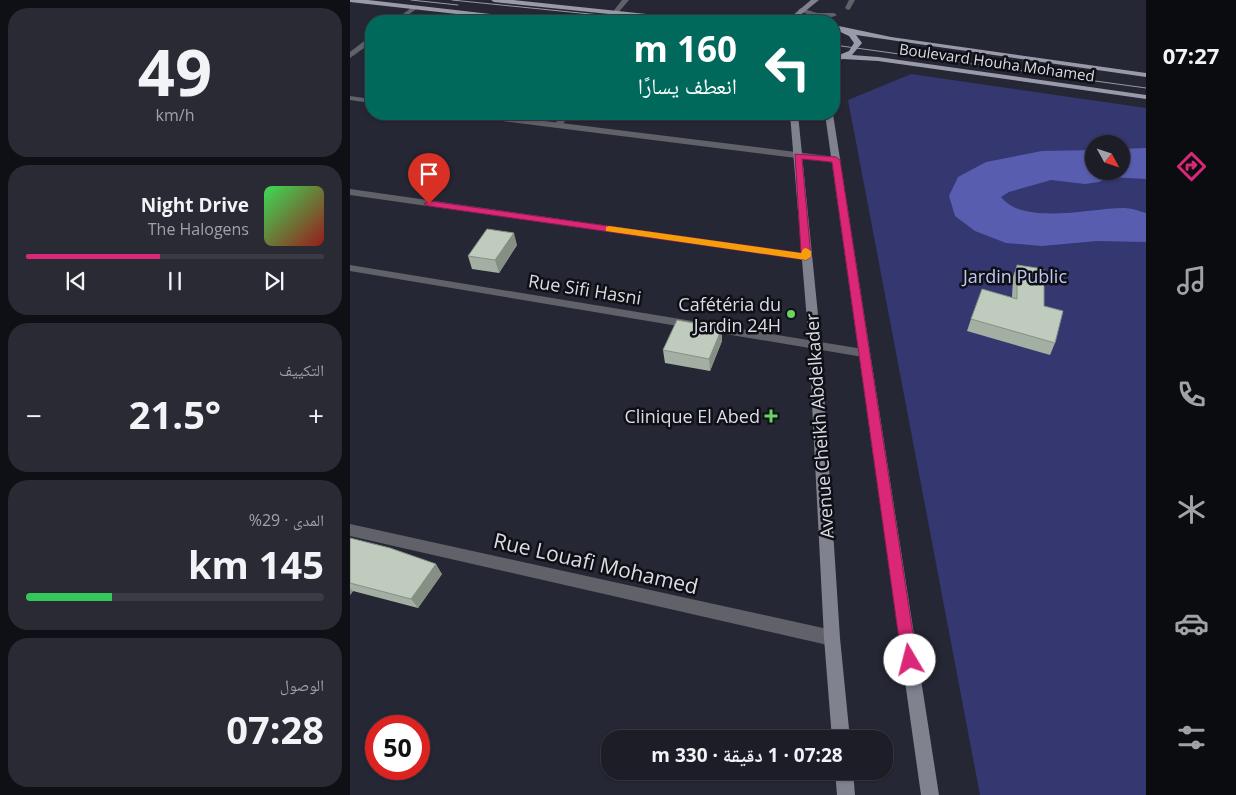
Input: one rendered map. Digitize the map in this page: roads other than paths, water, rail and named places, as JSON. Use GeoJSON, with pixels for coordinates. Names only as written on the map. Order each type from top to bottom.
{"type":"FeatureCollection","features":[{"type":"Feature","properties":{"kind":"main road"},"geometry":{"type":"LineString","coordinates":[[350,0],[484,15]]}},
{"type":"Feature","properties":{"kind":"main road"},"geometry":{"type":"LineString","coordinates":[[494,0],[635,15]]}},
{"type":"Feature","properties":{"kind":"main road"},"geometry":{"type":"LineString","coordinates":[[796,15],[816,0]]}},
{"type":"Feature","properties":{"kind":"main road","name":"Boulevard Houha Mohamed"},"geometry":{"type":"LineString","coordinates":[[840,29],[891,39],[1146,75]]}},
{"type":"Feature","properties":{"kind":"main road"},"geometry":{"type":"LineString","coordinates":[[840,57],[854,51],[858,43],[856,38],[846,31]]}},
{"type":"Feature","properties":{"kind":"main road","name":"Boulevard Houha Mohamed"},"geometry":{"type":"LineString","coordinates":[[840,58],[878,59],[1146,97]]}},
{"type":"Feature","properties":{"kind":"main road","name":"Avenue Cheikh Abdelkader"},"geometry":{"type":"LineString","coordinates":[[795,120],[815,345],[832,638],[840,730]]}},
{"type":"Feature","properties":{"kind":"main road"},"geometry":{"type":"LineString","coordinates":[[830,120],[930,795]]}},
{"type":"Feature","properties":{"kind":"main road"},"geometry":{"type":"LineString","coordinates":[[845,780],[846,795]]}},
{"type":"Feature","properties":{"kind":"street"},"geometry":{"type":"LineString","coordinates":[[615,13],[626,0]]}},
{"type":"Feature","properties":{"kind":"street"},"geometry":{"type":"LineString","coordinates":[[848,8],[852,0]]}},
{"type":"Feature","properties":{"kind":"street"},"geometry":{"type":"LineString","coordinates":[[405,15],[416,7]]}},
{"type":"Feature","properties":{"kind":"street"},"geometry":{"type":"LineString","coordinates":[[801,10],[817,15]]}},
{"type":"Feature","properties":{"kind":"street"},"geometry":{"type":"LineString","coordinates":[[350,56],[365,45]]}},
{"type":"Feature","properties":{"kind":"street"},"geometry":{"type":"LineString","coordinates":[[350,98],[365,100]]}},
{"type":"Feature","properties":{"kind":"street"},"geometry":{"type":"LineString","coordinates":[[518,120],[836,160]]}},
{"type":"Feature","properties":{"kind":"street"},"geometry":{"type":"LineString","coordinates":[[558,125],[562,120]]}},
{"type":"Feature","properties":{"kind":"street"},"geometry":{"type":"LineString","coordinates":[[350,192],[806,257]]}},
{"type":"Feature","properties":{"kind":"street","name":"Rue Sifi Hasni"},"geometry":{"type":"LineString","coordinates":[[350,268],[863,353]]}},
{"type":"Feature","properties":{"kind":"street","name":"Rue Louafi Mohamed"},"geometry":{"type":"LineString","coordinates":[[350,530],[832,638]]}},
{"type":"Feature","properties":{"kind":"tram line"},"geometry":{"type":"LineString","coordinates":[[411,0],[458,5]]}},
{"type":"Feature","properties":{"kind":"tram line"},"geometry":{"type":"LineString","coordinates":[[452,0],[600,15]]}},
{"type":"Feature","properties":{"kind":"tram line"},"geometry":{"type":"LineString","coordinates":[[840,46],[1146,88]]}},
{"type":"Feature","properties":{"kind":"place","name":"Cafétéria du Jardin 24H"},"geometry":{"type":"Point","coordinates":[791,314]}},
{"type":"Feature","properties":{"kind":"place","name":"Clinique El Abed"},"geometry":{"type":"Point","coordinates":[771,416]}},
{"type":"Feature","properties":{"kind":"park label","name":"Jardin Public"},"geometry":{"type":"Point","coordinates":[1015,276]}}]}
